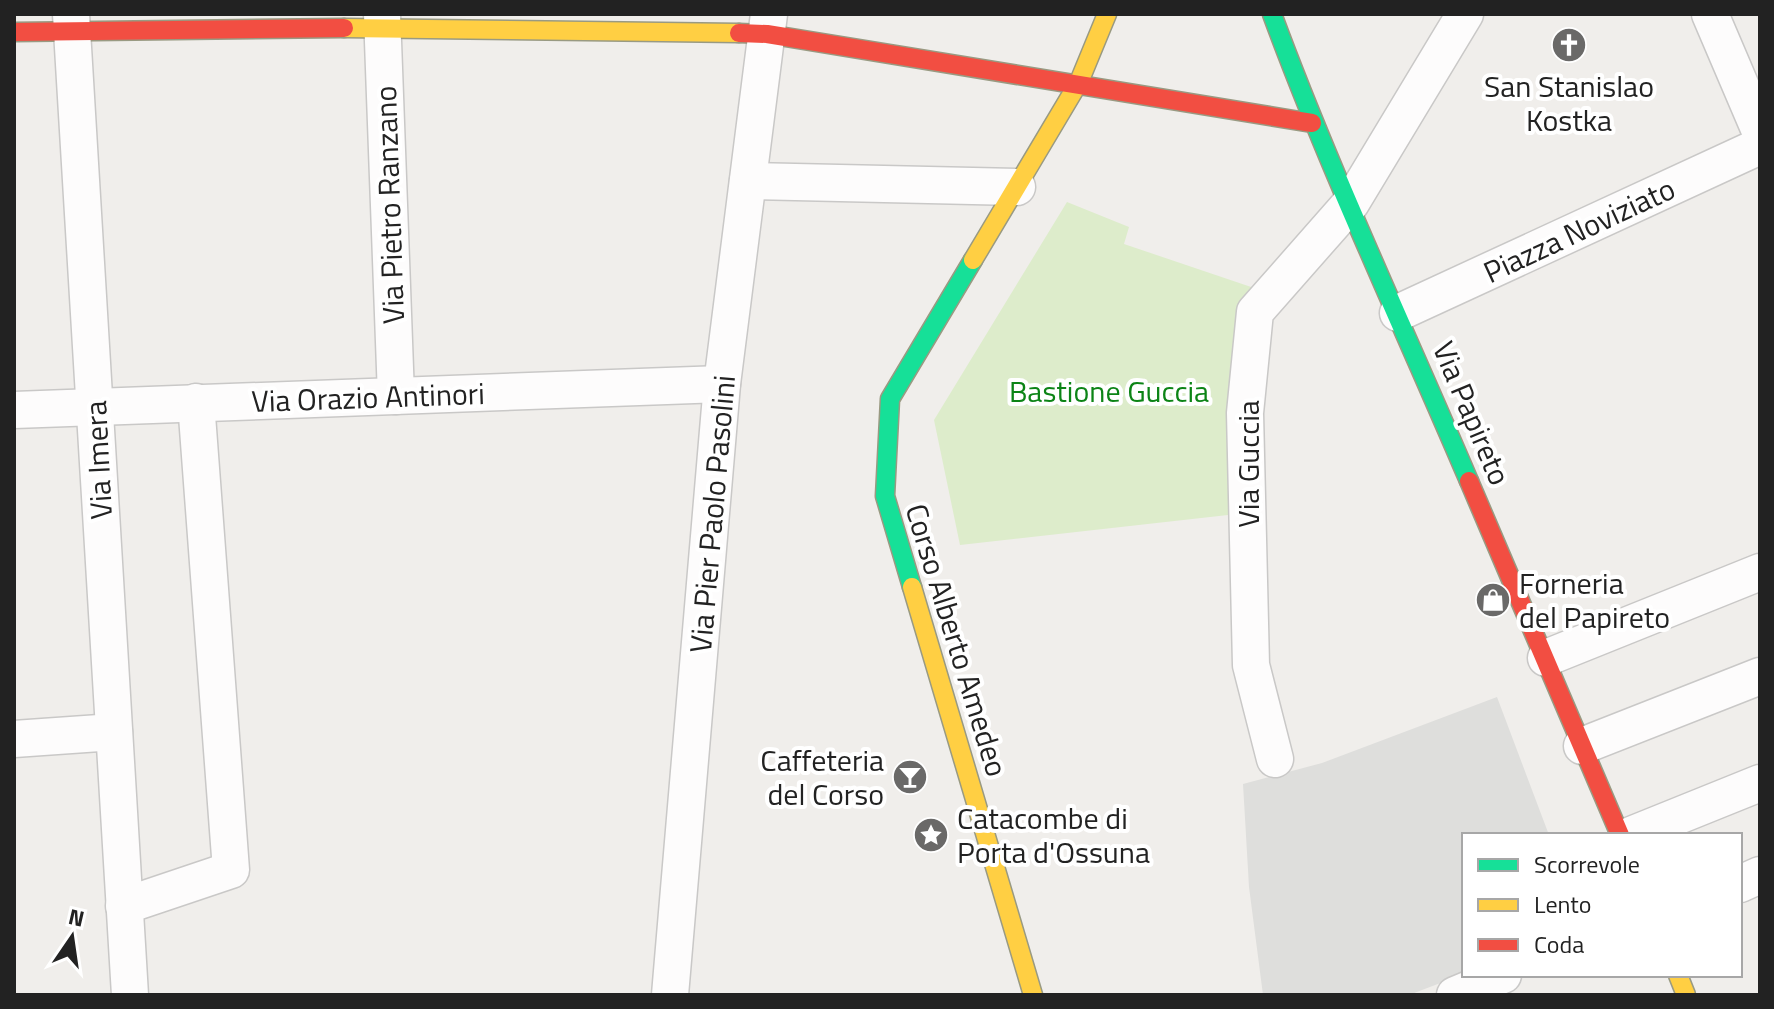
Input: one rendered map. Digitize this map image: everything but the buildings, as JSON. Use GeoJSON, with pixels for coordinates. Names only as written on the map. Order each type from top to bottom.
{"type":"FeatureCollection","features":[{"type":"Feature","properties":{"kind":"street","name":"Corso Alberto Amedeo"},"geometry":{"type":"LineString","coordinates":[[1033,995],[885,496],[890,399],[1079,82],[1107,14]]}},
{"type":"Feature","properties":{"kind":"street","name":"Via Papireto"},"geometry":{"type":"LineString","coordinates":[[1272,14],[1312,123],[1351,203],[1619,833]]}},
{"type":"Feature","properties":{"kind":"street","name":"Via Guccia"},"geometry":{"type":"LineString","coordinates":[[1275,759],[1251,665],[1245,413],[1255,312],[1351,203],[1465,14]]}},
{"type":"Feature","properties":{"kind":"street"},"geometry":{"type":"LineString","coordinates":[[1710,14],[1760,131]]}},
{"type":"Feature","properties":{"kind":"street"},"geometry":{"type":"LineString","coordinates":[[14,32],[72,23],[382,21],[768,24],[1312,123]]}},
{"type":"Feature","properties":{"kind":"street","name":"Via Pietro Ranzano"},"geometry":{"type":"LineString","coordinates":[[382,21],[396,396]]}},
{"type":"Feature","properties":{"kind":"street","name":"Via Imera"},"geometry":{"type":"LineString","coordinates":[[72,23],[130,995]]}},
{"type":"Feature","properties":{"kind":"street","name":"Via Pier Paolo Pasolini"},"geometry":{"type":"LineString","coordinates":[[670,995],[722,384],[768,24]]}},
{"type":"Feature","properties":{"kind":"street","name":"Piazza Noviziato"},"geometry":{"type":"LineString","coordinates":[[1398,313],[1760,146]]}},
{"type":"Feature","properties":{"kind":"street"},"geometry":{"type":"LineString","coordinates":[[748,181],[1017,187]]}},
{"type":"Feature","properties":{"kind":"street","name":"Via Orazio Antinori"},"geometry":{"type":"LineString","coordinates":[[14,410],[722,384]]}},
{"type":"Feature","properties":{"kind":"street"},"geometry":{"type":"LineString","coordinates":[[124,906],[231,870],[196,402]]}},
{"type":"Feature","properties":{"kind":"street"},"geometry":{"type":"LineString","coordinates":[[1546,658],[1760,572]]}},
{"type":"Feature","properties":{"kind":"street"},"geometry":{"type":"LineString","coordinates":[[1582,746],[1760,676]]}},
{"type":"Feature","properties":{"kind":"street"},"geometry":{"type":"LineString","coordinates":[[14,739],[114,732]]}},
{"type":"Feature","properties":{"kind":"street"},"geometry":{"type":"LineString","coordinates":[[1636,833],[1760,783]]}},
{"type":"Feature","properties":{"kind":"street"},"geometry":{"type":"LineString","coordinates":[[1455,995],[1498,977]]}},
{"type":"Feature","properties":{"kind":"shaded area"},"geometry":{"type":"Polygon","coordinates":[[[1497,697],[1548,833],[1462,833],[1462,975],[1409,995],[1263,995],[1249,887],[1243,784],[1322,763],[1497,697]]]}},
{"type":"Feature","properties":{"kind":"green space","name":"Bastione Guccia"},"geometry":{"type":"Polygon","coordinates":[[[1067,202],[1129,227],[1124,244],[1260,290],[1228,515],[960,545],[934,420],[1067,202]]]}},
{"type":"Feature","properties":{"kind":"traffic: fast"},"geometry":{"type":"LineString","coordinates":[[1272,14],[1342,190],[1469,481]]}},
{"type":"Feature","properties":{"kind":"traffic: fast"},"geometry":{"type":"LineString","coordinates":[[912,587],[885,496],[890,399],[973,260]]}},
{"type":"Feature","properties":{"kind":"traffic: slow"},"geometry":{"type":"LineString","coordinates":[[973,260],[1079,82],[1107,14]]}},
{"type":"Feature","properties":{"kind":"traffic: slow"},"geometry":{"type":"LineString","coordinates":[[344,28],[739,33]]}},
{"type":"Feature","properties":{"kind":"traffic: slow"},"geometry":{"type":"LineString","coordinates":[[912,587],[1033,995]]}},
{"type":"Feature","properties":{"kind":"traffic: slow"},"geometry":{"type":"LineString","coordinates":[[1679,977],[1686,995]]}},
{"type":"Feature","properties":{"kind":"traffic: jam"},"geometry":{"type":"LineString","coordinates":[[14,32],[344,28]]}},
{"type":"Feature","properties":{"kind":"traffic: jam"},"geometry":{"type":"LineString","coordinates":[[739,33],[767,34],[1312,123]]}},
{"type":"Feature","properties":{"kind":"traffic: jam"},"geometry":{"type":"LineString","coordinates":[[1469,481],[1619,833]]}},
{"type":"Feature","properties":{"kind":"place","name":"San Stanislao Kostka"},"geometry":{"type":"Point","coordinates":[1569,45]}},
{"type":"Feature","properties":{"kind":"place","name":"Forneria del Papireto"},"geometry":{"type":"Point","coordinates":[1493,600]}},
{"type":"Feature","properties":{"kind":"place","name":"Caffeteria del Corso"},"geometry":{"type":"Point","coordinates":[910,777]}},
{"type":"Feature","properties":{"kind":"place","name":"Catacombe di Porta d'Ossuna"},"geometry":{"type":"Point","coordinates":[931,835]}}]}
